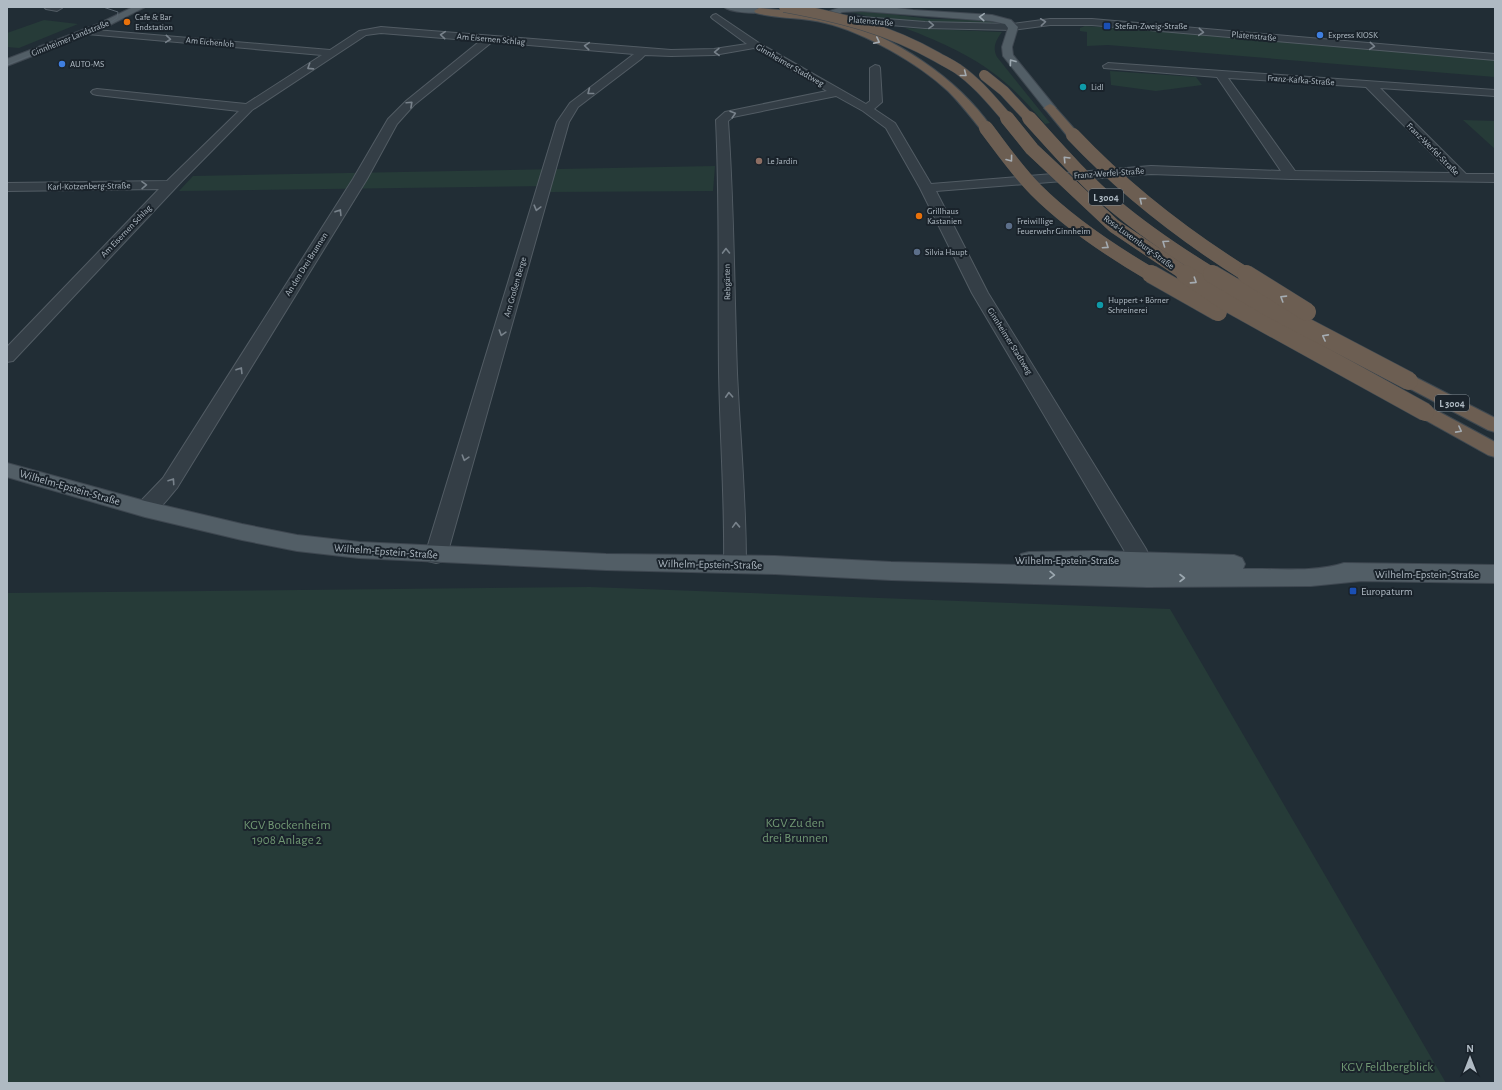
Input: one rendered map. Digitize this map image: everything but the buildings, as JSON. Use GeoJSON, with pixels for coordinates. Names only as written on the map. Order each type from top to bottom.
{"type":"FeatureCollection","features":[{"type":"Feature","properties":{"kind":"highway","name":"Rosa-Luxemburg-Straße"},"geometry":{"type":"LineString","coordinates":[[784,7],[833,16],[881,31],[920,47],[958,69],[984,91],[1032,149],[1114,226],[1228,303],[1495,450]]}},
{"type":"Feature","properties":{"kind":"highway","name":"Rosa-Luxemburg-Straße"},"geometry":{"type":"LineString","coordinates":[[815,7],[865,19],[910,34],[954,55],[977,69],[1003,90],[1091,184],[1137,224],[1188,259],[1252,298],[1495,426]]}},
{"type":"Feature","properties":{"kind":"highway"},"geometry":{"type":"LineString","coordinates":[[759,11],[830,19],[917,63],[946,84],[986,128],[1037,190],[1086,232],[1145,272],[1220,314],[1425,412]]}},
{"type":"Feature","properties":{"kind":"highway"},"geometry":{"type":"LineString","coordinates":[[1050,108],[1105,168],[1158,213],[1266,287],[1337,330],[1409,381]]}},
{"type":"Feature","properties":{"kind":"main road"},"geometry":{"type":"LineString","coordinates":[[733,7],[759,11]]}},
{"type":"Feature","properties":{"kind":"main road","name":"Platenstraße"},"geometry":{"type":"LineString","coordinates":[[868,7],[887,10],[992,18],[1008,22],[1013,27]]}},
{"type":"Feature","properties":{"kind":"main road","name":"Ginnheimer Landstraße"},"geometry":{"type":"LineString","coordinates":[[7,63],[87,31],[138,8]]}},
{"type":"Feature","properties":{"kind":"main road"},"geometry":{"type":"LineString","coordinates":[[830,19],[836,12],[850,8],[887,10]]}},
{"type":"Feature","properties":{"kind":"main road"},"geometry":{"type":"LineString","coordinates":[[1013,27],[1006,44],[1008,56],[1050,108]]}},
{"type":"Feature","properties":{"kind":"main road","name":"Wilhelm-Epstein-Straße"},"geometry":{"type":"LineString","coordinates":[[7,470],[145,509],[242,532],[297,543],[359,550],[436,555],[606,562],[775,565],[891,571],[1003,573],[1144,569],[1311,577],[1358,573],[1495,574]]}},
{"type":"Feature","properties":{"kind":"street","name":"Ginnheimer Stadtweg"},"geometry":{"type":"LineString","coordinates":[[716,17],[755,45],[867,109],[891,126],[927,188],[980,293],[1136,549],[1144,569]]}},
{"type":"Feature","properties":{"kind":"street","name":"Platenstraße"},"geometry":{"type":"LineString","coordinates":[[830,19],[926,25],[1013,27],[1073,17],[1092,22],[1495,57]]}},
{"type":"Feature","properties":{"kind":"street","name":"Am Eisernen Schlag"},"geometry":{"type":"LineString","coordinates":[[7,357],[170,185],[248,108],[363,32],[373,30],[642,51],[723,52],[734,51],[755,45]]}},
{"type":"Feature","properties":{"kind":"street","name":"Am Eichenloh"},"geometry":{"type":"LineString","coordinates":[[87,31],[332,53]]}},
{"type":"Feature","properties":{"kind":"street","name":"An den Drei Brunnen"},"geometry":{"type":"LineString","coordinates":[[145,509],[170,484],[360,178],[392,122],[410,103],[490,38]]}},
{"type":"Feature","properties":{"kind":"street","name":"Am Großen Berge"},"geometry":{"type":"LineString","coordinates":[[436,555],[563,122],[574,105],[637,57],[642,51]]}},
{"type":"Feature","properties":{"kind":"street","name":"Franz-Kafka-Straße"},"geometry":{"type":"LineString","coordinates":[[1108,66],[1495,93]]}},
{"type":"Feature","properties":{"kind":"street"},"geometry":{"type":"LineString","coordinates":[[867,109],[876,102],[875,68]]}},
{"type":"Feature","properties":{"kind":"street"},"geometry":{"type":"LineString","coordinates":[[1220,74],[1291,175]]}},
{"type":"Feature","properties":{"kind":"street","name":"Franz-Werfel-Straße"},"geometry":{"type":"LineString","coordinates":[[1370,85],[1463,178]]}},
{"type":"Feature","properties":{"kind":"street"},"geometry":{"type":"LineString","coordinates":[[97,92],[248,108]]}},
{"type":"Feature","properties":{"kind":"street","name":"Rebgärten"},"geometry":{"type":"LineString","coordinates":[[735,564],[736,529],[728,363],[726,171],[722,120],[728,115],[838,92]]}},
{"type":"Feature","properties":{"kind":"street","name":"Franz-Werfel-Straße"},"geometry":{"type":"LineString","coordinates":[[927,188],[1151,170],[1291,175],[1495,178]]}},
{"type":"Feature","properties":{"kind":"street","name":"Karl-Kotzenberg-Straße"},"geometry":{"type":"LineString","coordinates":[[7,187],[170,185]]}},
{"type":"Feature","properties":{"kind":"green space"},"geometry":{"type":"Polygon","coordinates":[[[856,10],[930,19],[989,20],[1001,24],[922,23],[879,19],[847,11],[856,10]]]}},
{"type":"Feature","properties":{"kind":"green space"},"geometry":{"type":"Polygon","coordinates":[[[44,20],[78,24],[19,48],[7,47],[7,33],[44,20]]]}},
{"type":"Feature","properties":{"kind":"green space"},"geometry":{"type":"Polygon","coordinates":[[[1085,26],[1118,27],[1495,59],[1495,77],[1108,45],[1087,46],[1087,32],[1080,31],[1080,28],[1085,26]]]}},
{"type":"Feature","properties":{"kind":"green space"},"geometry":{"type":"Polygon","coordinates":[[[905,28],[1002,32],[995,44],[997,57],[1050,123],[1045,124],[1027,103],[984,66],[945,45],[905,28]]]}},
{"type":"Feature","properties":{"kind":"green space"},"geometry":{"type":"Polygon","coordinates":[[[1110,71],[1196,77],[1202,85],[1156,91],[1111,85],[1110,71]]]}},
{"type":"Feature","properties":{"kind":"green space"},"geometry":{"type":"Polygon","coordinates":[[[1463,120],[1495,121],[1495,149],[1463,120]]]}},
{"type":"Feature","properties":{"kind":"green space"},"geometry":{"type":"Polygon","coordinates":[[[715,166],[713,191],[549,192],[552,186],[179,191],[193,176],[715,166]]]}},
{"type":"Feature","properties":{"kind":"green space"},"geometry":{"type":"Polygon","coordinates":[[[590,587],[1170,609],[1446,1083],[7,1083],[7,593],[590,587]]]}},
{"type":"Feature","properties":{"kind":"tram line"},"geometry":{"type":"LineString","coordinates":[[7,65],[108,24],[117,18],[118,12],[103,7]]}},
{"type":"Feature","properties":{"kind":"place","name":"Cafe & Bar Endstation"},"geometry":{"type":"Point","coordinates":[127,22]}},
{"type":"Feature","properties":{"kind":"place","name":"Stefan-Zweig-Straße"},"geometry":{"type":"Point","coordinates":[1107,26]}},
{"type":"Feature","properties":{"kind":"place","name":"Express KIOSK"},"geometry":{"type":"Point","coordinates":[1320,35]}},
{"type":"Feature","properties":{"kind":"place","name":"AUTO-MS"},"geometry":{"type":"Point","coordinates":[62,64]}},
{"type":"Feature","properties":{"kind":"place","name":"Lidl"},"geometry":{"type":"Point","coordinates":[1083,87]}},
{"type":"Feature","properties":{"kind":"place","name":"Le Jardin"},"geometry":{"type":"Point","coordinates":[759,161]}},
{"type":"Feature","properties":{"kind":"place","name":"Grillhaus Kastanien"},"geometry":{"type":"Point","coordinates":[919,216]}},
{"type":"Feature","properties":{"kind":"place","name":"Freiwillige Feuerwehr Ginnheim"},"geometry":{"type":"Point","coordinates":[1009,226]}},
{"type":"Feature","properties":{"kind":"place","name":"Silvia Haupt"},"geometry":{"type":"Point","coordinates":[917,252]}},
{"type":"Feature","properties":{"kind":"place","name":"Huppert + Börner Schreinerei"},"geometry":{"type":"Point","coordinates":[1100,305]}},
{"type":"Feature","properties":{"kind":"place","name":"Europaturm"},"geometry":{"type":"Point","coordinates":[1353,591]}},
{"type":"Feature","properties":{"kind":"park label","name":"KGV Zu den drei Brunnen"},"geometry":{"type":"Point","coordinates":[795,830]}},
{"type":"Feature","properties":{"kind":"park label","name":"KGV Bockenheim 1908 Anlage 2"},"geometry":{"type":"Point","coordinates":[287,832]}},
{"type":"Feature","properties":{"kind":"park label","name":"KGV Feldbergblick"},"geometry":{"type":"Point","coordinates":[1387,1066]}}]}
